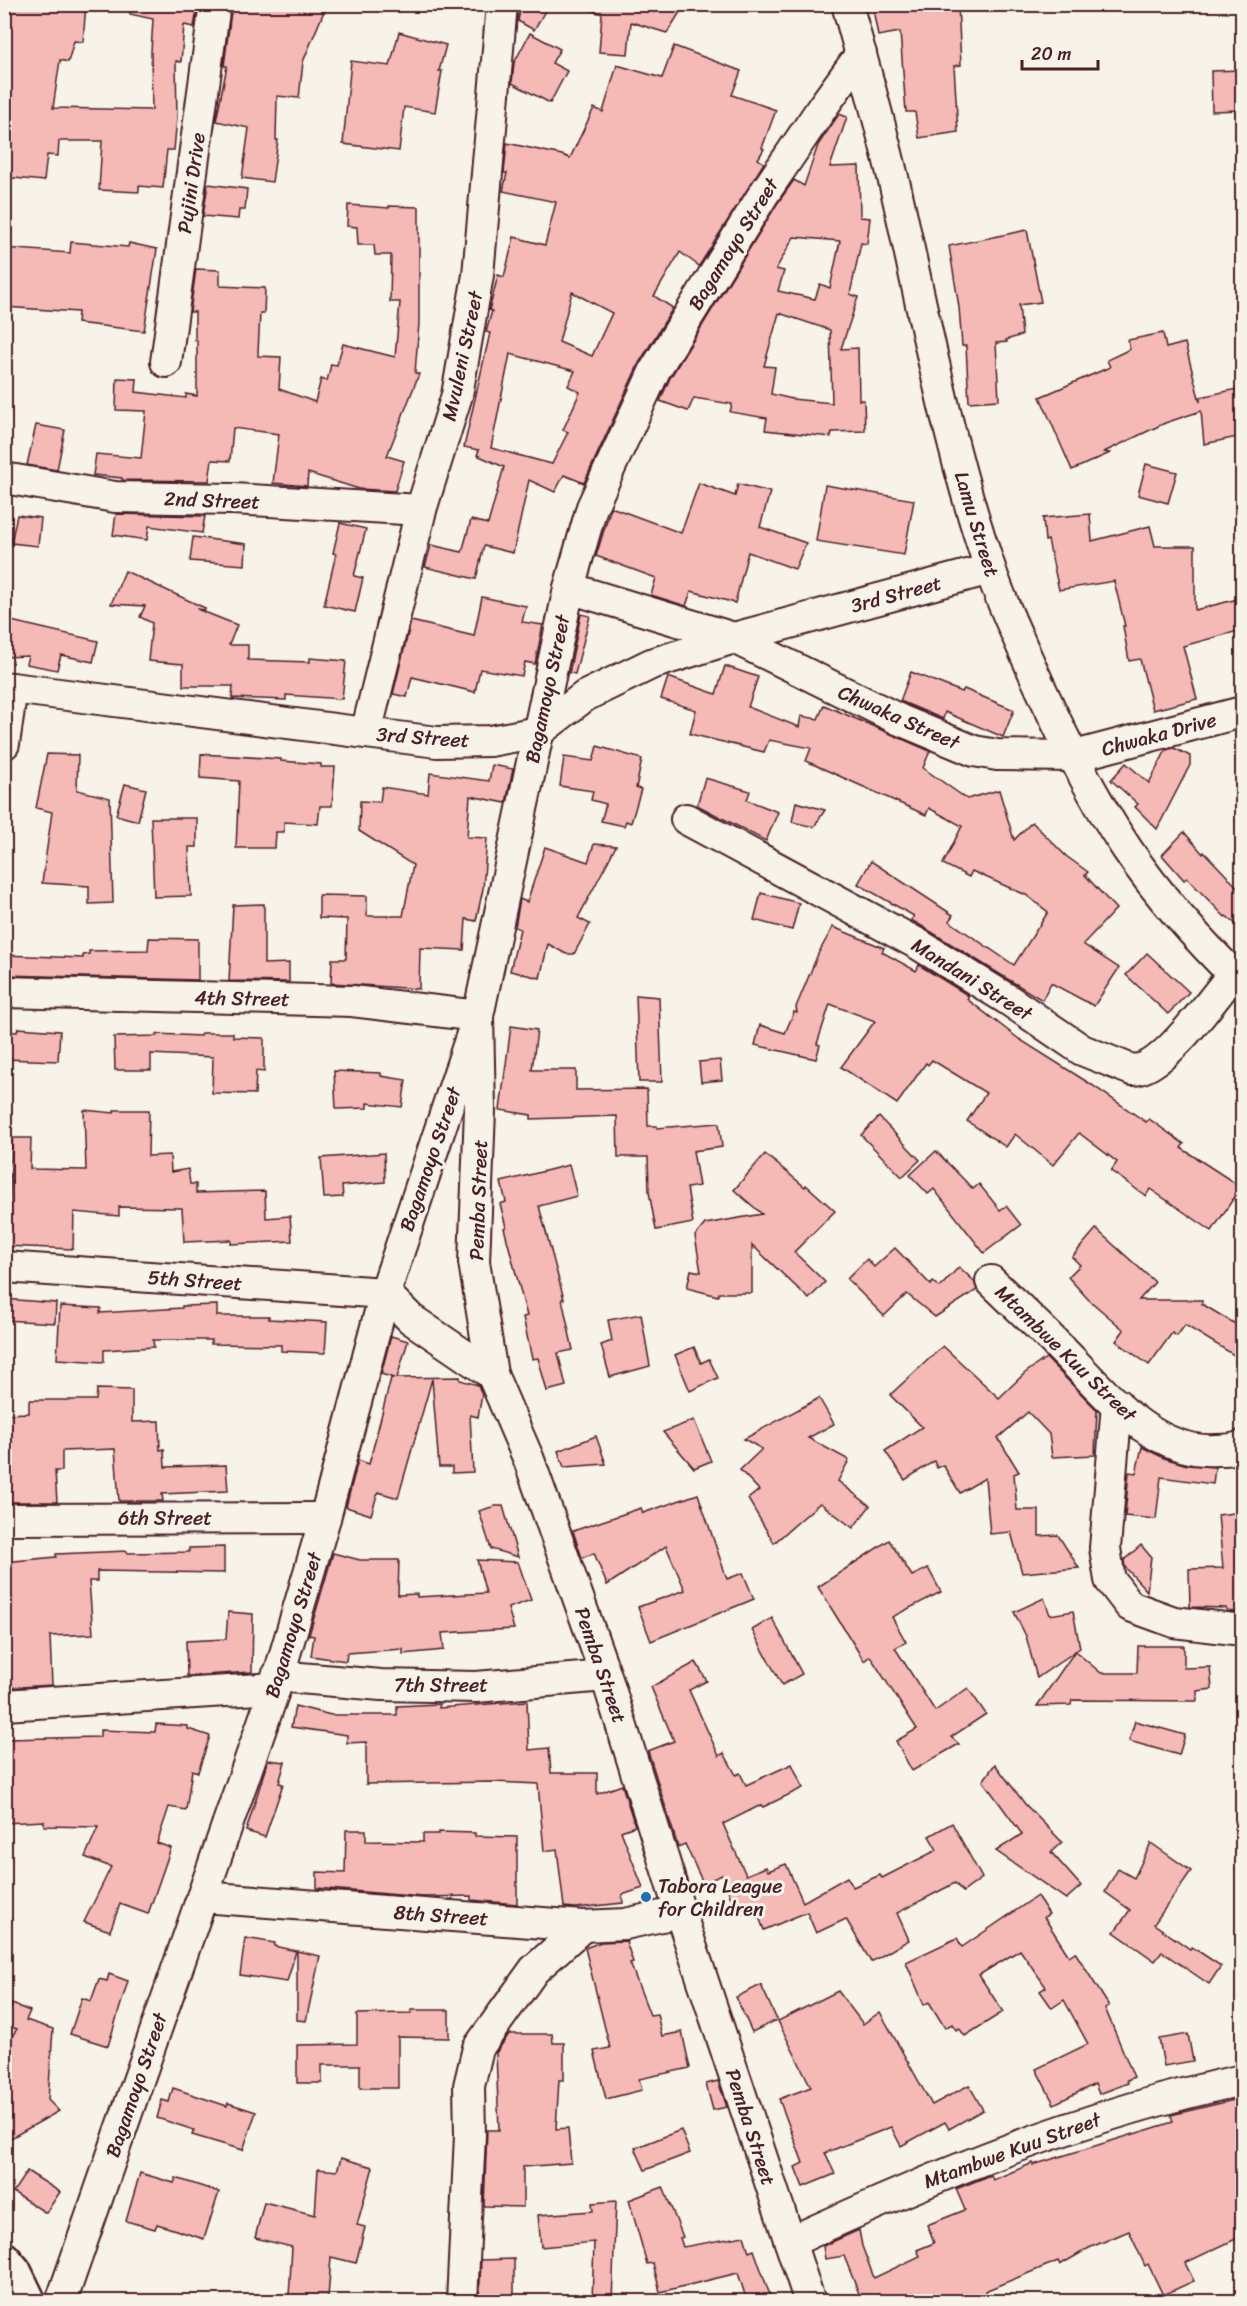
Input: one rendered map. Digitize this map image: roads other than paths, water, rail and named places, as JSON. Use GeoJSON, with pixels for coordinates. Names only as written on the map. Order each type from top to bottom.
{"type":"FeatureCollection","features":[{"type":"Feature","properties":{"kind":"highway"},"geometry":{"type":"LineString","coordinates":[[4,2259],[14,2271],[29,2301]]}},
{"type":"Feature","properties":{"kind":"street","name":"Pujini Drive"},"geometry":{"type":"LineString","coordinates":[[166,362],[215,4]]}},
{"type":"Feature","properties":{"kind":"street","name":"Mvuleni Street"},"geometry":{"type":"LineString","coordinates":[[366,733],[421,510],[457,395],[478,275],[502,4]]}},
{"type":"Feature","properties":{"kind":"street","name":"Lamu Street"},"geometry":{"type":"LineString","coordinates":[[846,4],[898,200],[956,456],[990,569],[1048,706],[1105,814],[1132,856],[1173,909],[1203,944],[1238,979]]}},
{"type":"Feature","properties":{"kind":"street","name":"Bagamoyo Street"},"geometry":{"type":"LineString","coordinates":[[61,2301],[276,1682],[325,1518],[385,1293],[478,1016],[569,588],[592,507],[655,370],[763,195],[861,54]]}},
{"type":"Feature","properties":{"kind":"street","name":"2nd Street"},"geometry":{"type":"LineString","coordinates":[[4,478],[115,497],[234,499],[421,510]]}},
{"type":"Feature","properties":{"kind":"street","name":"3rd Street"},"geometry":{"type":"LineString","coordinates":[[8,687],[437,742],[490,741],[538,732],[585,696],[651,664],[734,638],[990,569]]}},
{"type":"Feature","properties":{"kind":"street","name":"Chwaka Street"},"geometry":{"type":"LineString","coordinates":[[569,588],[734,638],[845,694],[951,743],[974,751],[997,754],[1075,756]]}},
{"type":"Feature","properties":{"kind":"street"},"geometry":{"type":"LineString","coordinates":[[4,744],[8,687]]}},
{"type":"Feature","properties":{"kind":"street","name":"Chwaka Drive"},"geometry":{"type":"LineString","coordinates":[[1075,756],[1242,712]]}},
{"type":"Feature","properties":{"kind":"street","name":"Mandani Street"},"geometry":{"type":"LineString","coordinates":[[686,819],[918,944],[1007,999],[1082,1050],[1132,1070],[1140,1071],[1150,1066],[1183,1036],[1238,979]]}},
{"type":"Feature","properties":{"kind":"street","name":"4th Street"},"geometry":{"type":"LineString","coordinates":[[4,992],[352,1000],[478,1016]]}},
{"type":"Feature","properties":{"kind":"street","name":"Pemba Street"},"geometry":{"type":"LineString","coordinates":[[478,1016],[480,1110],[474,1262],[492,1374],[529,1460],[606,1676],[680,1912],[810,2301]]}},
{"type":"Feature","properties":{"kind":"street","name":"5th Street"},"geometry":{"type":"LineString","coordinates":[[4,1267],[385,1293]]}},
{"type":"Feature","properties":{"kind":"street","name":"Mtambwe Kuu Street"},"geometry":{"type":"LineString","coordinates":[[991,1281],[1116,1404],[1144,1427],[1174,1444],[1204,1451],[1237,1449],[1242,1446]]}},
{"type":"Feature","properties":{"kind":"street"},"geometry":{"type":"LineString","coordinates":[[385,1293],[411,1319],[492,1374]]}},
{"type":"Feature","properties":{"kind":"street"},"geometry":{"type":"LineString","coordinates":[[1116,1404],[1105,1548],[1110,1580],[1130,1606],[1174,1622],[1242,1630]]}},
{"type":"Feature","properties":{"kind":"street","name":"6th Street"},"geometry":{"type":"LineString","coordinates":[[4,1519],[325,1518]]}},
{"type":"Feature","properties":{"kind":"street","name":"7th Street"},"geometry":{"type":"LineString","coordinates":[[4,1705],[276,1682],[476,1687],[606,1676]]}},
{"type":"Feature","properties":{"kind":"street","name":"8th Street"},"geometry":{"type":"LineString","coordinates":[[202,1897],[583,1926],[625,1924],[680,1912]]}},
{"type":"Feature","properties":{"kind":"street"},"geometry":{"type":"LineString","coordinates":[[462,2301],[470,2135],[469,2086],[478,2048],[534,1970],[583,1926]]}},
{"type":"Feature","properties":{"kind":"street","name":"Mtambwe Kuu Street"},"geometry":{"type":"LineString","coordinates":[[790,2242],[897,2193],[998,2152],[1113,2113],[1242,2080]]}},
{"type":"Feature","properties":{"kind":"place","name":"Tabora League for Children"},"geometry":{"type":"Point","coordinates":[646,1897]}}]}
